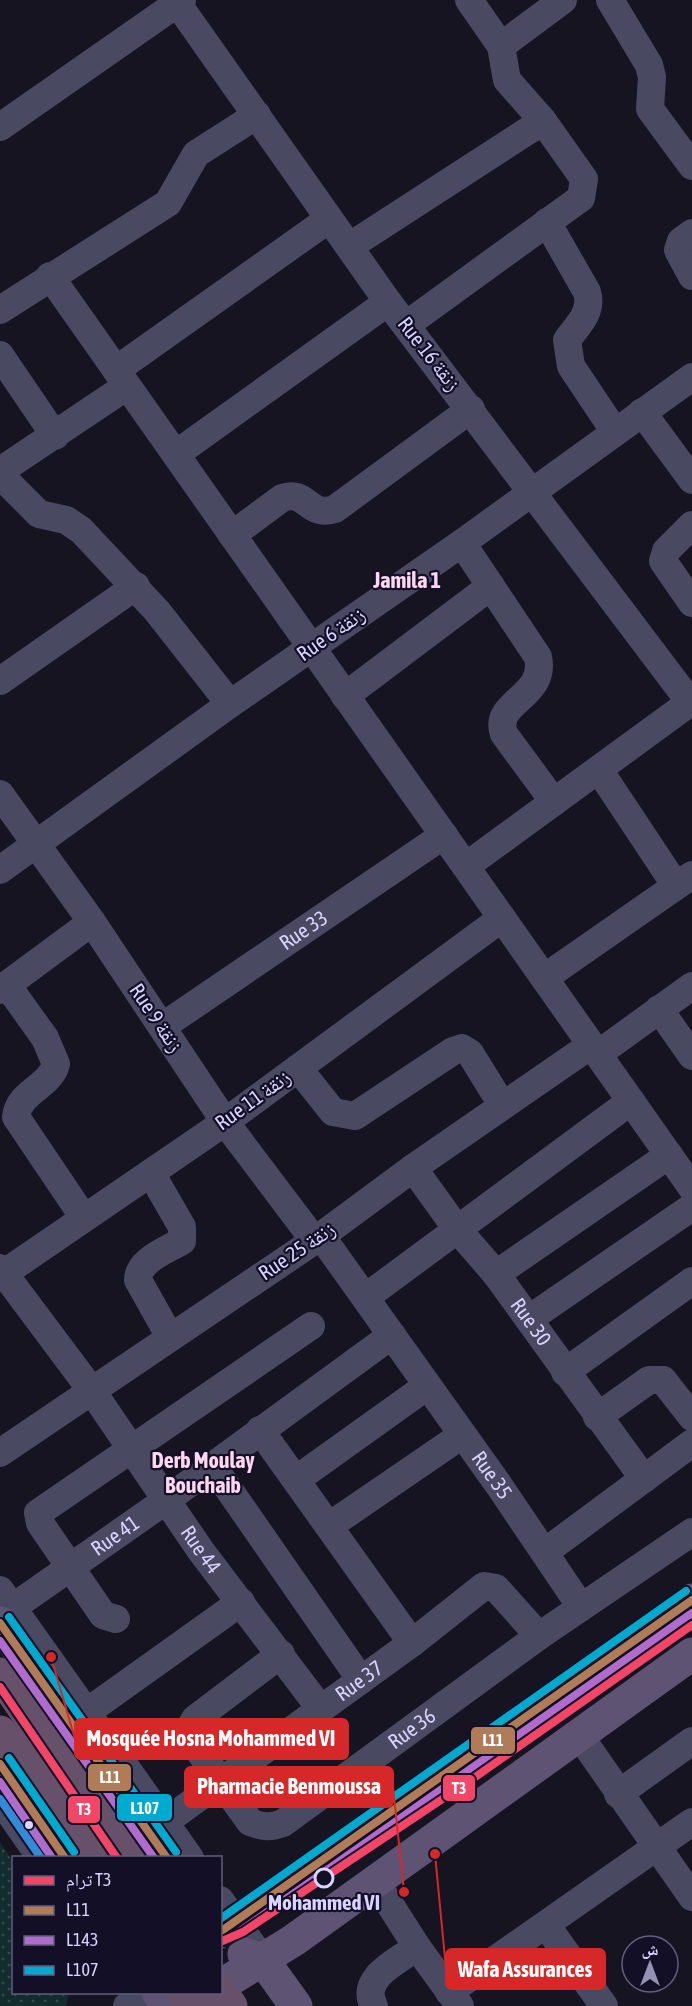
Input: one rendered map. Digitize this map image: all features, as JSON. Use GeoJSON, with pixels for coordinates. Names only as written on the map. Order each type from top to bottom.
{"type":"FeatureCollection","features":[{"type":"Feature","properties":{"kind":"highway"},"geometry":{"type":"LineString","coordinates":[[0,1674],[127,1856]]}},
{"type":"Feature","properties":{"kind":"highway"},"geometry":{"type":"LineString","coordinates":[[0,1732],[88,1856]]}},
{"type":"Feature","properties":{"kind":"highway"},"geometry":{"type":"LineString","coordinates":[[222,1994],[231,2006]]}},
{"type":"Feature","properties":{"kind":"main road"},"geometry":{"type":"LineString","coordinates":[[296,2006],[263,1960],[244,1954],[224,1921],[692,1600]]}},
{"type":"Feature","properties":{"kind":"main road"},"geometry":{"type":"LineString","coordinates":[[4,1607],[167,1856]]}},
{"type":"Feature","properties":{"kind":"main road"},"geometry":{"type":"LineString","coordinates":[[222,1985],[263,1960],[692,1654]]}},
{"type":"Feature","properties":{"kind":"main road"},"geometry":{"type":"LineString","coordinates":[[0,1764],[64,1856]]}},
{"type":"Feature","properties":{"kind":"main road"},"geometry":{"type":"LineString","coordinates":[[186,2006],[206,1994]]}},
{"type":"Feature","properties":{"kind":"street"},"geometry":{"type":"LineString","coordinates":[[406,325],[581,198],[584,179],[543,121],[507,80],[501,46],[469,0]]}},
{"type":"Feature","properties":{"kind":"street"},"geometry":{"type":"LineString","coordinates":[[501,46],[563,0]]}},
{"type":"Feature","properties":{"kind":"street"},"geometry":{"type":"LineString","coordinates":[[610,0],[649,64],[650,109],[692,166]]}},
{"type":"Feature","properties":{"kind":"street"},"geometry":{"type":"LineString","coordinates":[[0,128],[178,1]]}},
{"type":"Feature","properties":{"kind":"street","name":"Rue 16 زنقة"},"geometry":{"type":"LineString","coordinates":[[178,1],[388,302],[691,702]]}},
{"type":"Feature","properties":{"kind":"street"},"geometry":{"type":"LineString","coordinates":[[0,310],[50,276],[168,203],[196,154],[257,115]]}},
{"type":"Feature","properties":{"kind":"street"},"geometry":{"type":"LineString","coordinates":[[350,246],[543,121]]}},
{"type":"Feature","properties":{"kind":"street"},"geometry":{"type":"LineString","coordinates":[[230,704],[136,586],[81,530],[66,520],[39,514],[0,473],[55,436],[122,378],[329,219]]}},
{"type":"Feature","properties":{"kind":"street"},"geometry":{"type":"LineString","coordinates":[[547,222],[587,292],[590,303],[586,314],[567,340],[571,366],[615,432]]}},
{"type":"Feature","properties":{"kind":"street"},"geometry":{"type":"LineString","coordinates":[[692,233],[681,241],[678,250],[692,276]]}},
{"type":"Feature","properties":{"kind":"street"},"geometry":{"type":"LineString","coordinates":[[50,276],[692,1188]]}},
{"type":"Feature","properties":{"kind":"street"},"geometry":{"type":"LineString","coordinates":[[176,454],[388,302]]}},
{"type":"Feature","properties":{"kind":"street"},"geometry":{"type":"LineString","coordinates":[[0,355],[55,436]]}},
{"type":"Feature","properties":{"kind":"street","name":"Rue 6 زنقة"},"geometry":{"type":"LineString","coordinates":[[0,870],[230,704],[534,492],[692,377]]}},
{"type":"Feature","properties":{"kind":"street"},"geometry":{"type":"LineString","coordinates":[[232,535],[282,498],[291,495],[300,496],[314,510],[324,513],[335,509],[471,409]]}},
{"type":"Feature","properties":{"kind":"street"},"geometry":{"type":"LineString","coordinates":[[642,412],[692,480]]}},
{"type":"Feature","properties":{"kind":"street"},"geometry":{"type":"LineString","coordinates":[[692,525],[666,551],[663,561],[692,603]]}},
{"type":"Feature","properties":{"kind":"street"},"geometry":{"type":"LineString","coordinates":[[462,543],[538,657],[541,670],[538,680],[504,715],[501,726],[504,734],[554,802]]}},
{"type":"Feature","properties":{"kind":"street"},"geometry":{"type":"LineString","coordinates":[[1,679],[136,586]]}},
{"type":"Feature","properties":{"kind":"street"},"geometry":{"type":"LineString","coordinates":[[345,696],[491,586]]}},
{"type":"Feature","properties":{"kind":"street"},"geometry":{"type":"LineString","coordinates":[[466,866],[691,702]]}},
{"type":"Feature","properties":{"kind":"street"},"geometry":{"type":"LineString","coordinates":[[544,978],[684,880],[599,770]]}},
{"type":"Feature","properties":{"kind":"street","name":"Rue 9 زنقة"},"geometry":{"type":"LineString","coordinates":[[0,794],[92,922],[225,1122],[317,1238]]}},
{"type":"Feature","properties":{"kind":"street","name":"Rue 33"},"geometry":{"type":"LineString","coordinates":[[163,1026],[444,835]]}},
{"type":"Feature","properties":{"kind":"street","name":"Rue 11 زنقة"},"geometry":{"type":"LineString","coordinates":[[1,1273],[225,1122],[502,918]]}},
{"type":"Feature","properties":{"kind":"street"},"geometry":{"type":"LineString","coordinates":[[84,1218],[16,1117],[19,1103],[52,1073],[56,1064],[45,1038],[4,988],[92,922]]}},
{"type":"Feature","properties":{"kind":"street","name":"Rue 25 زنقة"},"geometry":{"type":"LineString","coordinates":[[0,1453],[317,1238],[502,1105],[595,1050],[692,986]]}},
{"type":"Feature","properties":{"kind":"street"},"geometry":{"type":"LineString","coordinates":[[659,1009],[692,1056]]}},
{"type":"Feature","properties":{"kind":"street"},"geometry":{"type":"LineString","coordinates":[[298,1068],[333,1112],[355,1116],[453,1051],[462,1048],[470,1053],[502,1105]]}},
{"type":"Feature","properties":{"kind":"street"},"geometry":{"type":"LineString","coordinates":[[366,1297],[631,1101]]}},
{"type":"Feature","properties":{"kind":"street"},"geometry":{"type":"LineString","coordinates":[[496,1274],[669,1155]]}},
{"type":"Feature","properties":{"kind":"street","name":"Rue 30"},"geometry":{"type":"LineString","coordinates":[[413,1168],[457,1229],[496,1274],[597,1417],[644,1479]]}},
{"type":"Feature","properties":{"kind":"street"},"geometry":{"type":"LineString","coordinates":[[151,1173],[182,1227],[183,1235],[182,1241],[143,1264],[138,1273],[138,1280],[170,1337]]}},
{"type":"Feature","properties":{"kind":"street"},"geometry":{"type":"LineString","coordinates":[[529,1319],[692,1207]]}},
{"type":"Feature","properties":{"kind":"street","name":"Rue 35"},"geometry":{"type":"LineString","coordinates":[[317,1238],[366,1297],[581,1607]]}},
{"type":"Feature","properties":{"kind":"street","name":"Rue 44"},"geometry":{"type":"LineString","coordinates":[[1,1273],[92,1391],[165,1501],[320,1708]]}},
{"type":"Feature","properties":{"kind":"street"},"geometry":{"type":"LineString","coordinates":[[565,1372],[692,1281]]}},
{"type":"Feature","properties":{"kind":"street"},"geometry":{"type":"LineString","coordinates":[[116,1619],[103,1615],[40,1523],[38,1517],[40,1511],[310,1326]]}},
{"type":"Feature","properties":{"kind":"street","name":"Rue 41"},"geometry":{"type":"LineString","coordinates":[[4,1607],[71,1566],[165,1501],[392,1335]]}},
{"type":"Feature","properties":{"kind":"street"},"geometry":{"type":"LineString","coordinates":[[597,1417],[649,1380],[656,1378],[663,1380],[692,1417]]}},
{"type":"Feature","properties":{"kind":"street"},"geometry":{"type":"LineString","coordinates":[[297,1479],[427,1386]]}},
{"type":"Feature","properties":{"kind":"street"},"geometry":{"type":"LineString","coordinates":[[260,1430],[412,1644]]}},
{"type":"Feature","properties":{"kind":"street"},"geometry":{"type":"LineString","coordinates":[[329,1526],[462,1435]]}},
{"type":"Feature","properties":{"kind":"street"},"geometry":{"type":"LineString","coordinates":[[545,1552],[692,1443]]}},
{"type":"Feature","properties":{"kind":"street"},"geometry":{"type":"LineString","coordinates":[[212,1466],[362,1680]]}},
{"type":"Feature","properties":{"kind":"street"},"geometry":{"type":"LineString","coordinates":[[581,1607],[692,1532]]}},
{"type":"Feature","properties":{"kind":"street","name":"Rue 37"},"geometry":{"type":"LineString","coordinates":[[165,1821],[412,1644],[484,1586],[496,1588],[539,1636]]}},
{"type":"Feature","properties":{"kind":"street"},"geometry":{"type":"LineString","coordinates":[[87,1712],[241,1602]]}},
{"type":"Feature","properties":{"kind":"street"},"geometry":{"type":"LineString","coordinates":[[4,1607],[87,1712],[189,1856]]}},
{"type":"Feature","properties":{"kind":"street","name":"Rue 36"},"geometry":{"type":"LineString","coordinates":[[221,1780],[250,1822],[272,1827],[283,1823],[581,1607]]}},
{"type":"Feature","properties":{"kind":"street"},"geometry":{"type":"LineString","coordinates":[[221,1780],[189,1737],[190,1725],[281,1654]]}},
{"type":"Feature","properties":{"kind":"street"},"geometry":{"type":"LineString","coordinates":[[579,1735],[692,1897]]}},
{"type":"Feature","properties":{"kind":"street"},"geometry":{"type":"LineString","coordinates":[[618,1794],[692,1741]]}},
{"type":"Feature","properties":{"kind":"street"},"geometry":{"type":"LineString","coordinates":[[0,1798],[40,1856]]}},
{"type":"Feature","properties":{"kind":"street"},"geometry":{"type":"LineString","coordinates":[[0,1817],[27,1856]]}},
{"type":"Feature","properties":{"kind":"street"},"geometry":{"type":"LineString","coordinates":[[375,1881],[417,1947],[454,1999],[546,1925],[692,1822]]}},
{"type":"Feature","properties":{"kind":"street"},"geometry":{"type":"LineString","coordinates":[[546,1925],[604,2006]]}},
{"type":"Feature","properties":{"kind":"street"},"geometry":{"type":"LineString","coordinates":[[374,2006],[369,1993],[372,1981],[417,1947]]}},
{"type":"Feature","properties":{"kind":"green space"},"geometry":{"type":"Polygon","coordinates":[[[0,1842],[12,1860],[12,1994],[69,1994],[66,2006],[0,2006],[0,1842]]]}},
{"type":"Feature","properties":{"kind":"tram line","name":"T3"},"geometry":{"type":"LineString","coordinates":[[222,1941],[243,1932],[471,1780],[692,1625]]}},
{"type":"Feature","properties":{"kind":"tram line","name":"T3"},"geometry":{"type":"LineString","coordinates":[[0,1687],[116,1856]]}},
{"type":"Feature","properties":{"kind":"transit line","name":"L107"},"geometry":{"type":"LineString","coordinates":[[222,1918],[686,1591]]}},
{"type":"Feature","properties":{"kind":"transit line","name":"L11"},"geometry":{"type":"LineString","coordinates":[[222,1931],[692,1600]]}},
{"type":"Feature","properties":{"kind":"transit line","name":"L143"},"geometry":{"type":"LineString","coordinates":[[226,1941],[692,1613]]}},
{"type":"Feature","properties":{"kind":"transit line","name":"L107"},"geometry":{"type":"LineString","coordinates":[[9,1617],[176,1852]]}},
{"type":"Feature","properties":{"kind":"transit line","name":"L11"},"geometry":{"type":"LineString","coordinates":[[0,1623],[166,1856]]}},
{"type":"Feature","properties":{"kind":"transit line","name":"L143"},"geometry":{"type":"LineString","coordinates":[[0,1641],[153,1856]]}},
{"type":"Feature","properties":{"kind":"transit line","name":"L107"},"geometry":{"type":"LineString","coordinates":[[9,1758],[74,1852]]}},
{"type":"Feature","properties":{"kind":"transit line","name":"L11"},"geometry":{"type":"LineString","coordinates":[[0,1764],[64,1856]]}},
{"type":"Feature","properties":{"kind":"transit line","name":"L143"},"geometry":{"type":"LineString","coordinates":[[0,1782],[51,1856]]}},
{"type":"Feature","properties":{"kind":"transit line"},"geometry":{"type":"LineString","coordinates":[[0,1799],[40,1856]]}},
{"type":"Feature","properties":{"kind":"place","name":"Mosquée Hosna Mohammed VI"},"geometry":{"type":"Point","coordinates":[51,1657]}},
{"type":"Feature","properties":{"kind":"place","name":"Wafa Assurances"},"geometry":{"type":"Point","coordinates":[435,1854]}},
{"type":"Feature","properties":{"kind":"place","name":"Mohammed VI"},"geometry":{"type":"Point","coordinates":[324,1878]}},
{"type":"Feature","properties":{"kind":"place","name":"Pharmacie Benmoussa"},"geometry":{"type":"Point","coordinates":[404,1892]}},
{"type":"Feature","properties":{"kind":"district","name":"Jamila 1"},"geometry":{"type":"Point","coordinates":[407,580]}},
{"type":"Feature","properties":{"kind":"district","name":"Derb Moulay Bouchaib"},"geometry":{"type":"Point","coordinates":[203,1472]}}]}
